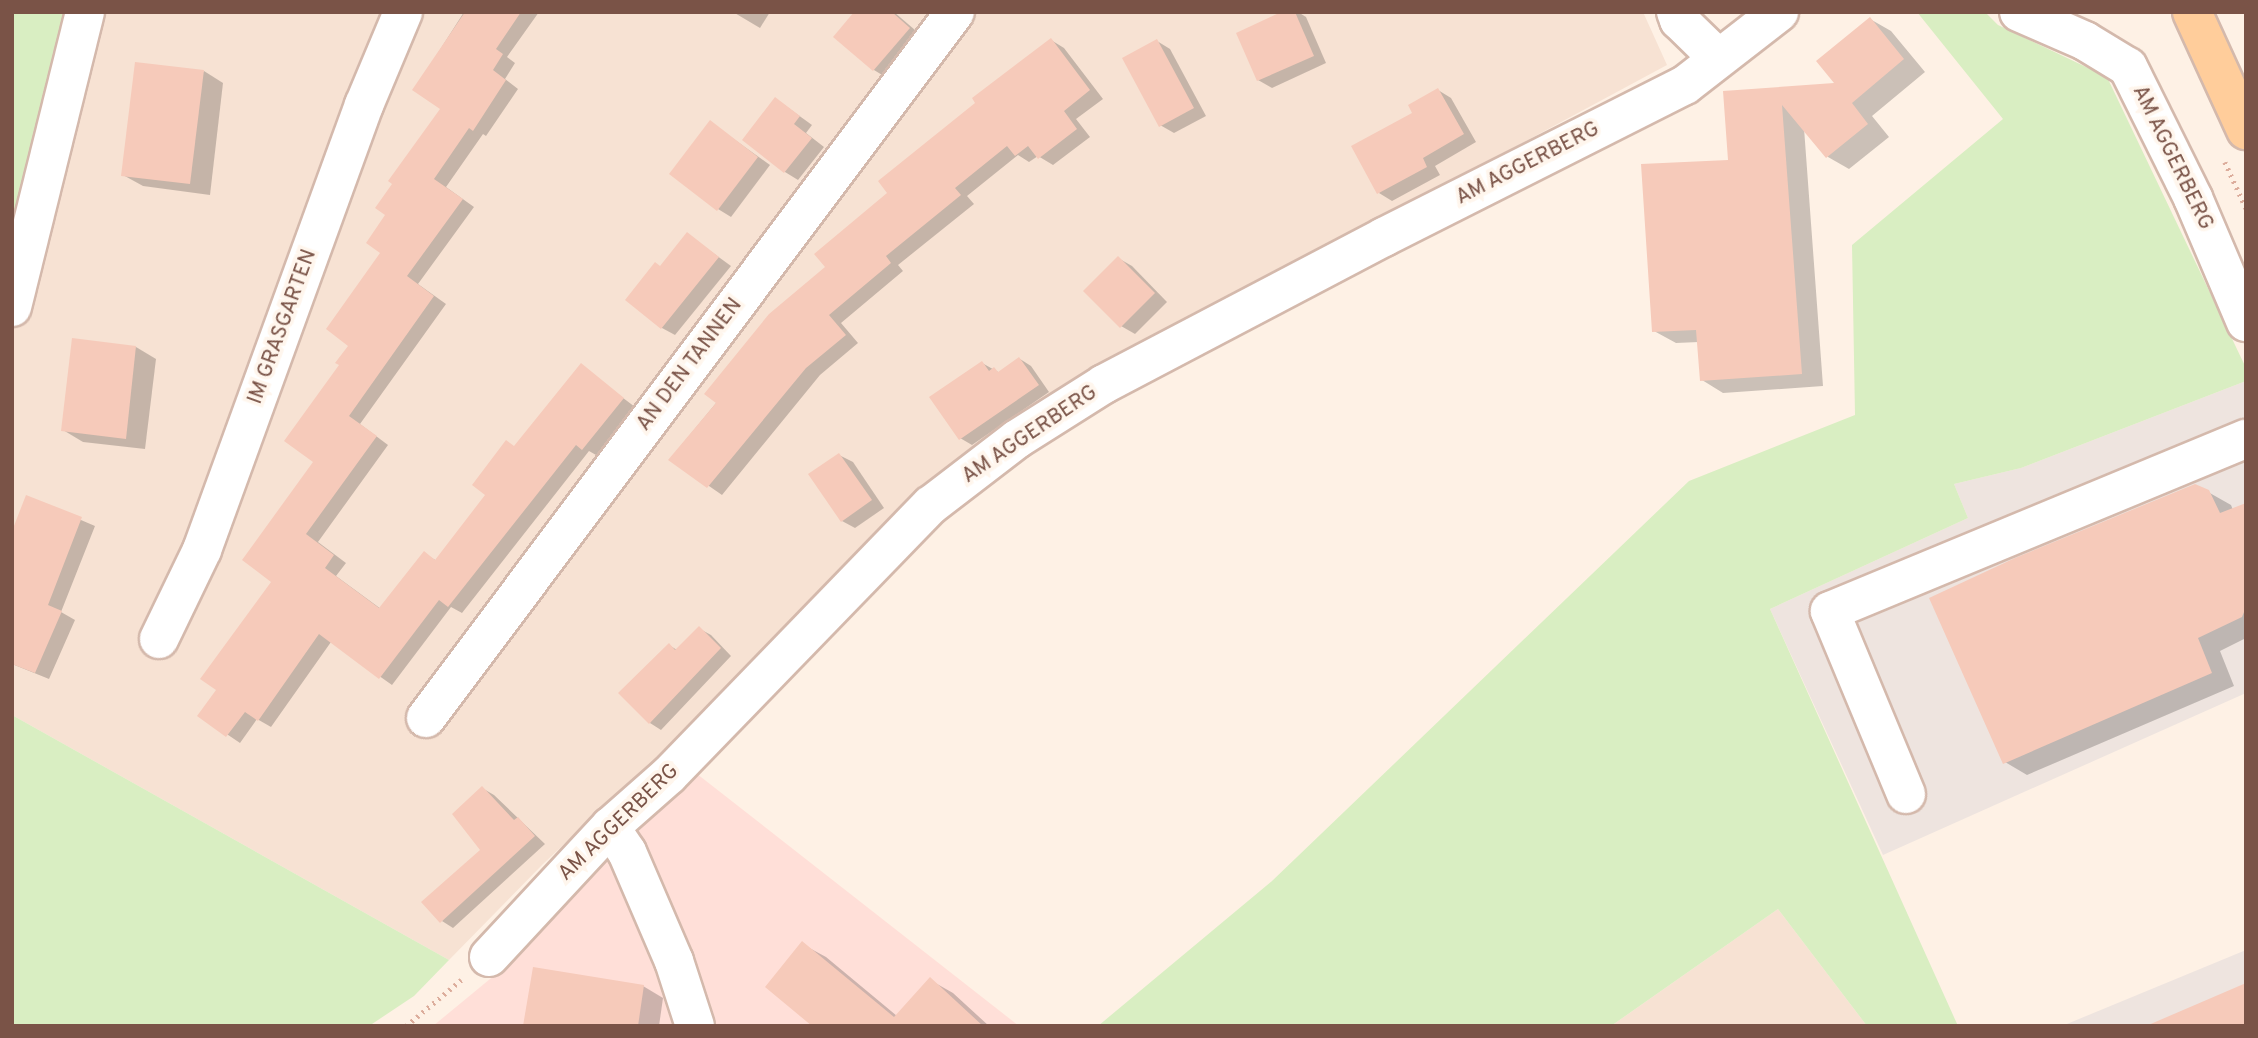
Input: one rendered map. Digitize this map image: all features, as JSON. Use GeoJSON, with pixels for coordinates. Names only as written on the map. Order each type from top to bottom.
{"type":"FeatureCollection","features":[{"type":"Feature","properties":{"kind":"main road"},"geometry":{"type":"LineString","coordinates":[[2192,12],[2246,130]]}},
{"type":"Feature","properties":{"kind":"street"},"geometry":{"type":"LineString","coordinates":[[12,307],[85,12]]}},
{"type":"Feature","properties":{"kind":"street","name":"IM GRASGARTEN"},"geometry":{"type":"LineString","coordinates":[[159,639],[202,550],[364,105],[402,12]]}},
{"type":"Feature","properties":{"kind":"street","name":"AN DEN TANNEN"},"geometry":{"type":"LineString","coordinates":[[426,718],[955,12]]}},
{"type":"Feature","properties":{"kind":"street"},"geometry":{"type":"LineString","coordinates":[[1676,12],[1679,20],[1718,58]]}},
{"type":"Feature","properties":{"kind":"street","name":"AM AGGERBERG"},"geometry":{"type":"LineString","coordinates":[[489,957],[610,827],[669,775],[931,505],[1017,439],[1128,372],[1384,237],[1685,85],[1779,12]]}},
{"type":"Feature","properties":{"kind":"street","name":"AM AGGERBERG"},"geometry":{"type":"LineString","coordinates":[[2020,12],[2085,41],[2128,67],[2193,198],[2246,322]]}},
{"type":"Feature","properties":{"kind":"street"},"geometry":{"type":"LineString","coordinates":[[1906,794],[1830,611],[2246,439]]}},
{"type":"Feature","properties":{"kind":"street"},"geometry":{"type":"LineString","coordinates":[[610,827],[627,852],[674,961],[695,1026]]}},
{"type":"Feature","properties":{"kind":"path"},"geometry":{"type":"LineString","coordinates":[[407,1026],[489,957]]}},
{"type":"Feature","properties":{"kind":"shaded area"},"geometry":{"type":"Polygon","coordinates":[[[66,12],[1643,12],[1667,65],[1086,378],[954,462],[914,496],[664,751],[543,864],[449,960],[12,715],[12,221],[66,12]]]}},
{"type":"Feature","properties":{"kind":"shaded area"},"geometry":{"type":"Polygon","coordinates":[[[2246,381],[2246,693],[1883,855],[1770,609],[1968,518],[1954,484],[2021,468],[2246,381]]]}},
{"type":"Feature","properties":{"kind":"shaded area"},"geometry":{"type":"Polygon","coordinates":[[[692,770],[1019,1026],[433,1026],[518,956],[692,770]]]}},
{"type":"Feature","properties":{"kind":"shaded area"},"geometry":{"type":"Polygon","coordinates":[[[1778,909],[1867,1026],[1611,1026],[1778,909]]]}},
{"type":"Feature","properties":{"kind":"shaded area"},"geometry":{"type":"Polygon","coordinates":[[[2246,950],[2246,1026],[2062,1026],[2246,950]]]}},
{"type":"Feature","properties":{"kind":"green space"},"geometry":{"type":"Polygon","coordinates":[[[12,12],[66,12],[12,221],[12,12]]]}},
{"type":"Feature","properties":{"kind":"green space"},"geometry":{"type":"Polygon","coordinates":[[[1917,12],[1985,12],[1998,25],[2107,77],[2246,368],[2246,381],[2021,468],[1954,484],[1968,518],[1770,609],[1958,1026],[1867,1026],[1778,909],[1611,1026],[1098,1026],[1272,881],[1689,481],[1855,415],[1852,245],[2003,119],[1917,12]]]}},
{"type":"Feature","properties":{"kind":"green space"},"geometry":{"type":"Polygon","coordinates":[[[12,715],[449,960],[414,996],[369,1026],[12,1026],[12,715]]]}},
{"type":"Feature","properties":{"kind":"building"},"geometry":{"type":"Polygon","coordinates":[[[465,12],[521,12],[496,49],[503,54],[493,70],[506,80],[473,131],[469,128],[434,179],[463,199],[407,276],[434,296],[349,416],[377,436],[306,534],[334,555],[325,568],[379,608],[424,551],[435,560],[485,495],[472,485],[506,440],[514,446],[581,363],[624,398],[582,450],[576,445],[448,607],[439,600],[379,679],[319,634],[258,721],[245,712],[226,737],[197,716],[216,690],[200,679],[271,582],[242,560],[313,462],[284,441],[339,365],[335,363],[348,346],[326,329],[380,253],[366,243],[385,215],[375,208],[392,184],[388,181],[440,109],[412,90],[465,12]]]}},
{"type":"Feature","properties":{"kind":"building"},"geometry":{"type":"Polygon","coordinates":[[[854,12],[892,12],[910,28],[873,71],[833,37],[854,12]]]}},
{"type":"Feature","properties":{"kind":"building"},"geometry":{"type":"Polygon","coordinates":[[[1281,12],[1295,12],[1314,56],[1257,81],[1236,33],[1281,12]]]}},
{"type":"Feature","properties":{"kind":"building"},"geometry":{"type":"Polygon","coordinates":[[[1870,17],[1904,59],[1852,103],[1868,124],[1826,158],[1782,105],[1802,374],[1700,381],[1696,330],[1652,332],[1641,164],[1728,160],[1723,91],[1834,83],[1816,61],[1870,17]]]}},
{"type":"Feature","properties":{"kind":"building"},"geometry":{"type":"Polygon","coordinates":[[[1051,38],[1090,90],[1064,111],[1077,129],[1038,159],[1028,146],[1015,156],[1007,146],[955,188],[961,195],[886,256],[891,263],[829,315],[846,335],[806,368],[707,488],[668,460],[716,403],[704,394],[769,314],[825,267],[814,254],[887,193],[878,181],[975,103],[972,98],[1051,38]]]}},
{"type":"Feature","properties":{"kind":"building"},"geometry":{"type":"Polygon","coordinates":[[[1157,39],[1194,108],[1159,127],[1122,58],[1157,39]]]}},
{"type":"Feature","properties":{"kind":"building"},"geometry":{"type":"Polygon","coordinates":[[[135,62],[204,70],[190,184],[121,176],[135,62]]]}},
{"type":"Feature","properties":{"kind":"building"},"geometry":{"type":"Polygon","coordinates":[[[1438,88],[1464,134],[1423,158],[1427,167],[1377,194],[1351,146],[1412,113],[1408,105],[1438,88]]]}},
{"type":"Feature","properties":{"kind":"building"},"geometry":{"type":"Polygon","coordinates":[[[775,97],[800,116],[794,124],[812,138],[784,173],[742,140],[775,97]]]}},
{"type":"Feature","properties":{"kind":"building"},"geometry":{"type":"Polygon","coordinates":[[[710,120],[758,157],[717,211],[669,174],[710,120]]]}},
{"type":"Feature","properties":{"kind":"building"},"geometry":{"type":"Polygon","coordinates":[[[687,232],[719,257],[661,329],[625,300],[655,262],[660,266],[687,232]]]}},
{"type":"Feature","properties":{"kind":"building"},"geometry":{"type":"Polygon","coordinates":[[[1118,256],[1155,293],[1120,328],[1083,291],[1118,256]]]}},
{"type":"Feature","properties":{"kind":"building"},"geometry":{"type":"Polygon","coordinates":[[[72,338],[136,346],[126,439],[61,431],[72,338]]]}},
{"type":"Feature","properties":{"kind":"building"},"geometry":{"type":"Polygon","coordinates":[[[1019,357],[1039,385],[959,440],[929,397],[982,361],[989,371],[994,367],[998,372],[1019,357]]]}},
{"type":"Feature","properties":{"kind":"building"},"geometry":{"type":"Polygon","coordinates":[[[839,453],[872,500],[841,522],[808,474],[839,453]]]}},
{"type":"Feature","properties":{"kind":"building"},"geometry":{"type":"Polygon","coordinates":[[[2195,484],[2209,490],[2220,513],[2246,503],[2246,607],[2242,617],[2198,638],[2212,673],[2003,764],[1929,598],[2015,558],[2195,484]]]}},
{"type":"Feature","properties":{"kind":"building"},"geometry":{"type":"Polygon","coordinates":[[[26,495],[82,517],[48,605],[62,611],[35,673],[12,664],[12,531],[26,495]]]}},
{"type":"Feature","properties":{"kind":"building"},"geometry":{"type":"Polygon","coordinates":[[[699,626],[721,648],[649,724],[618,693],[669,643],[675,650],[699,626]]]}},
{"type":"Feature","properties":{"kind":"building"},"geometry":{"type":"Polygon","coordinates":[[[482,786],[514,820],[518,817],[535,836],[440,923],[421,902],[480,850],[452,814],[482,786]]]}},
{"type":"Feature","properties":{"kind":"building"},"geometry":{"type":"Polygon","coordinates":[[[802,941],[894,1017],[930,977],[983,1026],[812,1026],[765,987],[802,941]]]}},
{"type":"Feature","properties":{"kind":"building"},"geometry":{"type":"Polygon","coordinates":[[[533,967],[644,985],[638,1026],[523,1026],[533,967]]]}},
{"type":"Feature","properties":{"kind":"building"},"geometry":{"type":"Polygon","coordinates":[[[2246,983],[2246,1026],[2146,1026],[2246,983]]]}}]}
